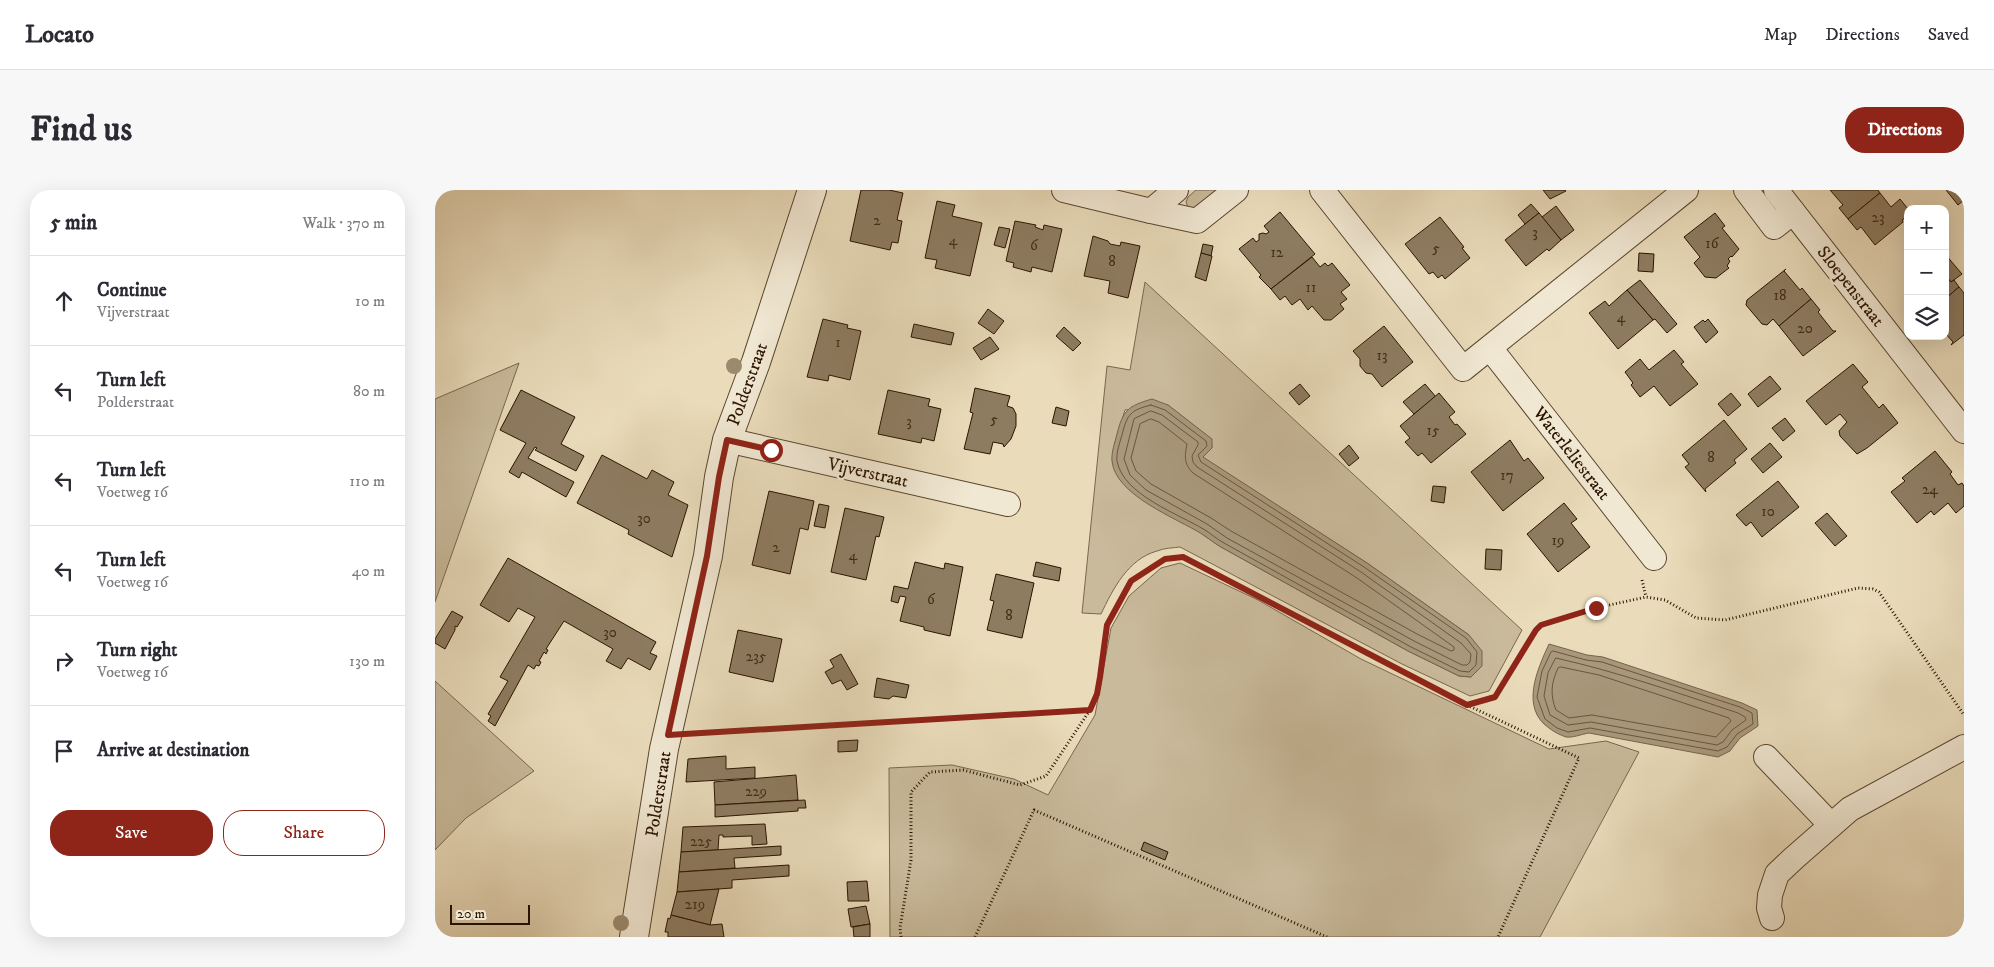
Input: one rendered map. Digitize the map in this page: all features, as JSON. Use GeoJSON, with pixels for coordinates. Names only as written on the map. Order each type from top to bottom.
{"type":"FeatureCollection","features":[{"type":"Feature","properties":{"kind":"street","name":"Polderstraat"},"geometry":{"type":"LineString","coordinates":[[634,937],[668,735],[707,556],[719,477],[727,440],[756,362],[812,190]]}},
{"type":"Feature","properties":{"kind":"street"},"geometry":{"type":"LineString","coordinates":[[1064,190],[1197,221],[1235,190]]}},
{"type":"Feature","properties":{"kind":"street"},"geometry":{"type":"LineString","coordinates":[[1151,211],[1177,190]]}},
{"type":"Feature","properties":{"kind":"street"},"geometry":{"type":"LineString","coordinates":[[1322,190],[1463,369],[1686,190]]}},
{"type":"Feature","properties":{"kind":"street"},"geometry":{"type":"LineString","coordinates":[[1746,190],[1774,227],[1793,212]]}},
{"type":"Feature","properties":{"kind":"street","name":"Sloepenstraat"},"geometry":{"type":"LineString","coordinates":[[1776,190],[1964,431]]}},
{"type":"Feature","properties":{"kind":"street","name":"Waterleliestraat"},"geometry":{"type":"LineString","coordinates":[[1490,348],[1654,558]]}},
{"type":"Feature","properties":{"kind":"street","name":"Vijverstraat"},"geometry":{"type":"LineString","coordinates":[[727,440],[1008,504]]}},
{"type":"Feature","properties":{"kind":"street"},"geometry":{"type":"LineString","coordinates":[[1772,918],[1769,908],[1770,895],[1777,874],[1831,825],[1850,809],[1964,747]]}},
{"type":"Feature","properties":{"kind":"street"},"geometry":{"type":"LineString","coordinates":[[1766,757],[1831,825]]}},
{"type":"Feature","properties":{"kind":"path"},"geometry":{"type":"LineString","coordinates":[[901,937],[900,928],[911,860],[911,792],[930,772],[963,770],[1020,785],[1046,776],[1090,710],[1097,694],[1107,625],[1131,581],[1165,559],[1183,557],[1467,705],[1579,758],[1498,937]]}},
{"type":"Feature","properties":{"kind":"path"},"geometry":{"type":"LineString","coordinates":[[1467,705],[1495,697],[1536,630],[1541,625],[1596,608],[1646,597],[1665,600],[1696,618],[1725,620],[1858,588],[1873,589],[1879,592],[1964,715]]}},
{"type":"Feature","properties":{"kind":"path"},"geometry":{"type":"LineString","coordinates":[[668,735],[1090,710]]}},
{"type":"Feature","properties":{"kind":"path"},"geometry":{"type":"LineString","coordinates":[[975,937],[1034,810],[1327,937]]}},
{"type":"Feature","properties":{"kind":"shaded area"},"geometry":{"type":"Polygon","coordinates":[[[1196,190],[1223,190],[1200,209],[1188,207],[1186,202],[1188,197],[1196,190]]]}},
{"type":"Feature","properties":{"kind":"shaded area"},"geometry":{"type":"Polygon","coordinates":[[[1145,282],[1522,630],[1489,691],[1470,696],[1402,664],[1180,547],[1160,550],[1138,561],[1116,585],[1101,614],[1082,613],[1107,366],[1130,370],[1145,282]],[[1168,405],[1125,410],[1115,443],[1202,534],[1221,547],[1408,651],[1459,676],[1471,677],[1469,635],[1367,563],[1202,457],[1212,448],[1211,439],[1168,405]]]}},
{"type":"Feature","properties":{"kind":"shaded area"},"geometry":{"type":"Polygon","coordinates":[[[519,363],[435,602],[435,399],[519,363]]]}},
{"type":"Feature","properties":{"kind":"shaded area"},"geometry":{"type":"Polygon","coordinates":[[[1180,563],[1258,600],[1361,659],[1549,749],[1606,741],[1639,752],[1540,937],[890,937],[889,768],[952,765],[1014,779],[1048,795],[1095,715],[1111,628],[1129,596],[1161,568],[1180,563]]]}},
{"type":"Feature","properties":{"kind":"shaded area"},"geometry":{"type":"Polygon","coordinates":[[[435,681],[534,771],[466,818],[435,850],[435,681]]]}},
{"type":"Feature","properties":{"kind":"water"},"geometry":{"type":"Polygon","coordinates":[[[1152,399],[1168,405],[1212,439],[1212,448],[1203,457],[1367,563],[1469,635],[1482,651],[1482,666],[1471,677],[1459,676],[1408,651],[1221,547],[1135,495],[1116,473],[1112,461],[1113,451],[1124,414],[1137,404],[1152,399]]]}},
{"type":"Feature","properties":{"kind":"water"},"geometry":{"type":"Polygon","coordinates":[[[1549,644],[1587,655],[1603,657],[1742,703],[1757,710],[1758,726],[1740,738],[1730,751],[1718,757],[1589,733],[1566,737],[1557,733],[1540,720],[1535,710],[1533,699],[1536,677],[1549,644]]]}},
{"type":"Feature","properties":{"kind":"building"},"geometry":{"type":"Polygon","coordinates":[[[861,190],[889,190],[903,193],[897,220],[902,221],[898,243],[892,242],[890,250],[850,241],[861,190]]]}},
{"type":"Feature","properties":{"kind":"building"},"geometry":{"type":"Polygon","coordinates":[[[1543,190],[1565,190],[1566,191],[1550,199],[1543,190]]]}},
{"type":"Feature","properties":{"kind":"building"},"geometry":{"type":"Polygon","coordinates":[[[1830,190],[1878,190],[1880,193],[1848,219],[1839,208],[1843,205],[1830,190]]]}},
{"type":"Feature","properties":{"kind":"building"},"geometry":{"type":"Polygon","coordinates":[[[1946,190],[1963,190],[1964,200],[1958,205],[1946,190]]]}},
{"type":"Feature","properties":{"kind":"building"},"geometry":{"type":"Polygon","coordinates":[[[1880,193],[1891,207],[1900,199],[1905,205],[1903,222],[1875,245],[1861,227],[1857,230],[1848,219],[1880,193]]]}},
{"type":"Feature","properties":{"kind":"building"},"geometry":{"type":"Polygon","coordinates":[[[937,201],[955,205],[952,216],[982,223],[970,276],[935,268],[937,260],[925,258],[937,201]]]}},
{"type":"Feature","properties":{"kind":"building"},"geometry":{"type":"Polygon","coordinates":[[[1531,204],[1539,213],[1525,224],[1518,215],[1531,204]]]}},
{"type":"Feature","properties":{"kind":"building"},"geometry":{"type":"Polygon","coordinates":[[[1556,206],[1574,230],[1561,240],[1542,217],[1556,206]]]}},
{"type":"Feature","properties":{"kind":"building"},"geometry":{"type":"Polygon","coordinates":[[[1280,212],[1315,254],[1271,289],[1259,277],[1261,275],[1239,249],[1253,238],[1256,242],[1259,240],[1259,234],[1269,232],[1264,226],[1280,212]]]}},
{"type":"Feature","properties":{"kind":"building"},"geometry":{"type":"Polygon","coordinates":[[[1539,213],[1561,240],[1549,251],[1547,249],[1526,266],[1505,240],[1539,213]]]}},
{"type":"Feature","properties":{"kind":"building"},"geometry":{"type":"Polygon","coordinates":[[[1715,213],[1725,226],[1722,228],[1739,249],[1728,259],[1730,261],[1727,266],[1729,268],[1716,278],[1705,277],[1694,263],[1700,257],[1684,237],[1715,213]]]}},
{"type":"Feature","properties":{"kind":"building"},"geometry":{"type":"Polygon","coordinates":[[[1440,217],[1464,247],[1462,248],[1470,258],[1445,279],[1442,275],[1438,278],[1433,272],[1429,274],[1405,244],[1440,217]]]}},
{"type":"Feature","properties":{"kind":"building"},"geometry":{"type":"Polygon","coordinates":[[[1015,221],[1036,225],[1035,227],[1043,230],[1044,225],[1062,229],[1052,272],[1032,267],[1031,272],[1013,267],[1014,263],[1006,261],[1015,221]]]}},
{"type":"Feature","properties":{"kind":"building"},"geometry":{"type":"Polygon","coordinates":[[[999,227],[1010,229],[1005,248],[994,245],[999,227]]]}},
{"type":"Feature","properties":{"kind":"building"},"geometry":{"type":"Polygon","coordinates":[[[1093,236],[1108,241],[1110,244],[1120,246],[1121,242],[1140,246],[1128,298],[1108,293],[1110,281],[1084,276],[1093,236]]]}},
{"type":"Feature","properties":{"kind":"building"},"geometry":{"type":"Polygon","coordinates":[[[1203,244],[1213,246],[1211,256],[1201,253],[1203,244]]]}},
{"type":"Feature","properties":{"kind":"building"},"geometry":{"type":"Polygon","coordinates":[[[1201,253],[1212,256],[1206,281],[1195,277],[1201,253]]]}},
{"type":"Feature","properties":{"kind":"building"},"geometry":{"type":"Polygon","coordinates":[[[1639,253],[1654,254],[1653,272],[1638,271],[1639,253]]]}},
{"type":"Feature","properties":{"kind":"building"},"geometry":{"type":"Polygon","coordinates":[[[1312,257],[1320,267],[1325,263],[1328,266],[1332,263],[1350,285],[1341,292],[1347,299],[1340,304],[1344,309],[1331,320],[1324,320],[1312,306],[1308,310],[1300,299],[1292,305],[1285,296],[1280,300],[1271,289],[1312,257]]]}},
{"type":"Feature","properties":{"kind":"building"},"geometry":{"type":"Polygon","coordinates":[[[1949,259],[1962,274],[1951,282],[1949,280],[1949,259]]]}},
{"type":"Feature","properties":{"kind":"building"},"geometry":{"type":"Polygon","coordinates":[[[1786,269],[1784,271],[1800,290],[1802,288],[1811,299],[1779,326],[1773,319],[1767,325],[1762,324],[1746,305],[1747,300],[1786,269]]]}},
{"type":"Feature","properties":{"kind":"building"},"geometry":{"type":"Polygon","coordinates":[[[1640,280],[1677,324],[1667,333],[1627,290],[1640,280]]]}},
{"type":"Feature","properties":{"kind":"building"},"geometry":{"type":"Polygon","coordinates":[[[1949,280],[1951,282],[1954,280],[1959,287],[1949,296],[1949,280]]]}},
{"type":"Feature","properties":{"kind":"building"},"geometry":{"type":"Polygon","coordinates":[[[1959,287],[1964,293],[1964,335],[1951,345],[1953,342],[1949,338],[1949,296],[1959,287]]]}},
{"type":"Feature","properties":{"kind":"building"},"geometry":{"type":"Polygon","coordinates":[[[1627,290],[1653,320],[1618,349],[1589,313],[1605,301],[1609,306],[1627,290]]]}},
{"type":"Feature","properties":{"kind":"building"},"geometry":{"type":"Polygon","coordinates":[[[1811,299],[1820,310],[1818,312],[1833,331],[1836,331],[1803,356],[1779,326],[1811,299]]]}},
{"type":"Feature","properties":{"kind":"building"},"geometry":{"type":"Polygon","coordinates":[[[988,309],[1004,321],[994,334],[978,323],[988,309]]]}},
{"type":"Feature","properties":{"kind":"building"},"geometry":{"type":"Polygon","coordinates":[[[823,319],[848,325],[847,328],[861,331],[850,380],[829,375],[828,381],[807,377],[823,319]]]}},
{"type":"Feature","properties":{"kind":"building"},"geometry":{"type":"Polygon","coordinates":[[[1708,319],[1718,332],[1706,343],[1694,327],[1703,320],[1705,322],[1708,319]]]}},
{"type":"Feature","properties":{"kind":"building"},"geometry":{"type":"Polygon","coordinates":[[[914,324],[954,333],[951,345],[911,337],[914,324]]]}},
{"type":"Feature","properties":{"kind":"building"},"geometry":{"type":"Polygon","coordinates":[[[1384,326],[1413,362],[1382,387],[1372,374],[1366,373],[1360,366],[1360,359],[1353,351],[1384,326]]]}},
{"type":"Feature","properties":{"kind":"building"},"geometry":{"type":"Polygon","coordinates":[[[1064,327],[1081,343],[1073,351],[1056,336],[1064,327]]]}},
{"type":"Feature","properties":{"kind":"building"},"geometry":{"type":"Polygon","coordinates":[[[990,337],[999,349],[981,360],[973,348],[990,337]]]}},
{"type":"Feature","properties":{"kind":"building"},"geometry":{"type":"Polygon","coordinates":[[[1674,350],[1684,362],[1681,364],[1698,384],[1670,406],[1654,386],[1640,397],[1631,385],[1633,383],[1625,372],[1640,359],[1649,370],[1674,350]]]}},
{"type":"Feature","properties":{"kind":"building"},"geometry":{"type":"Polygon","coordinates":[[[1853,364],[1868,382],[1862,387],[1879,408],[1883,404],[1898,423],[1857,454],[1840,436],[1839,431],[1847,422],[1840,414],[1826,425],[1806,401],[1853,364]]]}},
{"type":"Feature","properties":{"kind":"building"},"geometry":{"type":"Polygon","coordinates":[[[1770,376],[1781,389],[1758,407],[1748,394],[1770,376]]]}},
{"type":"Feature","properties":{"kind":"building"},"geometry":{"type":"Polygon","coordinates":[[[1300,384],[1310,396],[1299,405],[1289,393],[1300,384]]]}},
{"type":"Feature","properties":{"kind":"building"},"geometry":{"type":"Polygon","coordinates":[[[1425,384],[1436,397],[1414,414],[1403,402],[1425,384]]]}},
{"type":"Feature","properties":{"kind":"building"},"geometry":{"type":"Polygon","coordinates":[[[975,388],[1010,396],[1007,406],[1013,408],[1016,414],[1016,426],[1011,439],[1004,447],[1003,444],[993,442],[990,454],[964,449],[973,413],[970,412],[975,388]]]}},
{"type":"Feature","properties":{"kind":"building"},"geometry":{"type":"Polygon","coordinates":[[[521,390],[575,417],[561,444],[584,456],[576,471],[535,450],[537,448],[535,447],[528,458],[574,482],[566,497],[522,472],[519,478],[509,472],[526,443],[500,430],[521,390]]]}},
{"type":"Feature","properties":{"kind":"building"},"geometry":{"type":"Polygon","coordinates":[[[888,390],[930,399],[928,406],[941,409],[934,441],[922,438],[921,443],[878,434],[888,390]]]}},
{"type":"Feature","properties":{"kind":"building"},"geometry":{"type":"Polygon","coordinates":[[[1439,393],[1455,412],[1449,417],[1466,434],[1431,463],[1422,453],[1418,456],[1405,442],[1410,438],[1400,426],[1439,393]]]}},
{"type":"Feature","properties":{"kind":"building"},"geometry":{"type":"Polygon","coordinates":[[[1731,393],[1741,405],[1728,416],[1718,404],[1731,393]]]}},
{"type":"Feature","properties":{"kind":"building"},"geometry":{"type":"Polygon","coordinates":[[[1056,407],[1069,411],[1066,426],[1052,423],[1056,407]]]}},
{"type":"Feature","properties":{"kind":"building"},"geometry":{"type":"Polygon","coordinates":[[[1785,418],[1795,431],[1783,441],[1772,428],[1785,418]]]}},
{"type":"Feature","properties":{"kind":"building"},"geometry":{"type":"Polygon","coordinates":[[[1724,420],[1747,449],[1734,460],[1736,463],[1705,489],[1706,492],[1685,467],[1689,464],[1682,455],[1724,420]]]}},
{"type":"Feature","properties":{"kind":"building"},"geometry":{"type":"Polygon","coordinates":[[[1510,440],[1524,461],[1528,458],[1544,478],[1503,511],[1471,472],[1510,440]]]}},
{"type":"Feature","properties":{"kind":"building"},"geometry":{"type":"Polygon","coordinates":[[[1770,443],[1782,457],[1763,473],[1751,459],[1770,443]]]}},
{"type":"Feature","properties":{"kind":"building"},"geometry":{"type":"Polygon","coordinates":[[[1349,445],[1359,458],[1349,466],[1339,454],[1349,445]]]}},
{"type":"Feature","properties":{"kind":"building"},"geometry":{"type":"Polygon","coordinates":[[[1935,451],[1952,472],[1950,474],[1958,485],[1962,483],[1964,486],[1964,506],[1956,513],[1948,503],[1934,515],[1931,511],[1917,523],[1891,492],[1905,481],[1902,478],[1935,451]]]}},
{"type":"Feature","properties":{"kind":"building"},"geometry":{"type":"Polygon","coordinates":[[[602,455],[647,479],[652,470],[674,482],[668,495],[688,505],[672,557],[628,534],[629,530],[577,503],[602,455]]]}},
{"type":"Feature","properties":{"kind":"building"},"geometry":{"type":"Polygon","coordinates":[[[1778,481],[1799,507],[1762,537],[1751,522],[1746,526],[1736,515],[1778,481]]]}},
{"type":"Feature","properties":{"kind":"building"},"geometry":{"type":"Polygon","coordinates":[[[1433,486],[1446,487],[1444,503],[1431,501],[1433,486]]]}},
{"type":"Feature","properties":{"kind":"building"},"geometry":{"type":"Polygon","coordinates":[[[769,491],[814,501],[808,530],[800,528],[790,574],[752,565],[769,491]]]}},
{"type":"Feature","properties":{"kind":"building"},"geometry":{"type":"Polygon","coordinates":[[[1564,503],[1577,519],[1571,523],[1590,547],[1558,572],[1527,534],[1564,503]]]}},
{"type":"Feature","properties":{"kind":"building"},"geometry":{"type":"Polygon","coordinates":[[[819,504],[829,506],[825,528],[814,526],[819,504]]]}},
{"type":"Feature","properties":{"kind":"building"},"geometry":{"type":"Polygon","coordinates":[[[845,508],[884,517],[879,537],[876,536],[866,580],[831,572],[845,508]]]}},
{"type":"Feature","properties":{"kind":"building"},"geometry":{"type":"Polygon","coordinates":[[[1827,513],[1847,536],[1835,546],[1815,523],[1827,513]]]}},
{"type":"Feature","properties":{"kind":"building"},"geometry":{"type":"Polygon","coordinates":[[[1486,549],[1502,550],[1501,570],[1485,569],[1486,549]]]}},
{"type":"Feature","properties":{"kind":"building"},"geometry":{"type":"Polygon","coordinates":[[[508,558],[656,642],[650,653],[657,656],[650,670],[628,658],[621,669],[606,661],[613,649],[564,621],[546,649],[548,650],[546,654],[544,652],[539,661],[541,662],[539,666],[536,665],[534,669],[528,665],[495,726],[488,721],[491,716],[488,714],[508,681],[500,677],[535,617],[518,608],[509,622],[480,605],[508,558]]]}},
{"type":"Feature","properties":{"kind":"building"},"geometry":{"type":"Polygon","coordinates":[[[915,562],[944,569],[945,563],[963,567],[950,636],[924,630],[924,627],[900,621],[906,597],[900,596],[898,603],[891,601],[894,586],[908,589],[915,562]]]}},
{"type":"Feature","properties":{"kind":"building"},"geometry":{"type":"Polygon","coordinates":[[[1036,562],[1061,568],[1059,581],[1033,576],[1036,562]]]}},
{"type":"Feature","properties":{"kind":"building"},"geometry":{"type":"Polygon","coordinates":[[[996,574],[1034,583],[1022,638],[987,630],[994,601],[990,600],[996,574]]]}},
{"type":"Feature","properties":{"kind":"building"},"geometry":{"type":"Polygon","coordinates":[[[452,611],[463,617],[457,627],[455,626],[455,630],[445,649],[435,643],[435,639],[452,611]]]}},
{"type":"Feature","properties":{"kind":"building"},"geometry":{"type":"Polygon","coordinates":[[[738,630],[782,639],[773,682],[729,672],[738,630]]]}},
{"type":"Feature","properties":{"kind":"building"},"geometry":{"type":"Polygon","coordinates":[[[841,654],[858,684],[847,690],[841,680],[832,684],[825,672],[834,667],[830,660],[841,654]]]}},
{"type":"Feature","properties":{"kind":"building"},"geometry":{"type":"Polygon","coordinates":[[[877,678],[909,685],[906,698],[893,696],[889,699],[874,697],[877,678]]]}},
{"type":"Feature","properties":{"kind":"building"},"geometry":{"type":"Polygon","coordinates":[[[858,740],[857,751],[838,752],[838,741],[858,740]]]}},
{"type":"Feature","properties":{"kind":"building"},"geometry":{"type":"Polygon","coordinates":[[[726,756],[726,769],[755,767],[755,778],[686,782],[688,759],[726,756]]]}},
{"type":"Feature","properties":{"kind":"building"},"geometry":{"type":"Polygon","coordinates":[[[796,775],[798,800],[715,805],[714,782],[796,775]]]}},
{"type":"Feature","properties":{"kind":"building"},"geometry":{"type":"Polygon","coordinates":[[[805,800],[806,808],[798,808],[798,811],[715,817],[715,805],[805,800]]]}},
{"type":"Feature","properties":{"kind":"building"},"geometry":{"type":"Polygon","coordinates":[[[765,824],[767,844],[752,845],[752,836],[723,837],[723,835],[719,835],[718,850],[681,852],[683,827],[765,824]]]}},
{"type":"Feature","properties":{"kind":"building"},"geometry":{"type":"Polygon","coordinates":[[[1144,842],[1168,852],[1165,860],[1141,850],[1144,842]]]}},
{"type":"Feature","properties":{"kind":"building"},"geometry":{"type":"Polygon","coordinates":[[[781,846],[781,855],[734,858],[735,868],[679,872],[681,852],[781,846]]]}},
{"type":"Feature","properties":{"kind":"building"},"geometry":{"type":"Polygon","coordinates":[[[789,865],[789,876],[732,880],[732,888],[677,892],[679,872],[789,865]]]}},
{"type":"Feature","properties":{"kind":"building"},"geometry":{"type":"Polygon","coordinates":[[[867,881],[869,901],[848,901],[847,882],[867,881]]]}},
{"type":"Feature","properties":{"kind":"building"},"geometry":{"type":"Polygon","coordinates":[[[719,889],[710,925],[671,915],[677,892],[719,889]]]}},
{"type":"Feature","properties":{"kind":"building"},"geometry":{"type":"Polygon","coordinates":[[[866,906],[870,924],[851,927],[848,909],[866,906]]]}},
{"type":"Feature","properties":{"kind":"building"},"geometry":{"type":"Polygon","coordinates":[[[671,915],[710,925],[722,924],[724,937],[668,937],[668,932],[665,932],[668,918],[670,919],[671,915]]]}},
{"type":"Feature","properties":{"kind":"building"},"geometry":{"type":"Polygon","coordinates":[[[870,924],[870,937],[854,937],[853,927],[870,924]]]}},
{"type":"Feature","properties":{"kind":"route"},"geometry":{"type":"LineString","coordinates":[[771,450],[727,440],[719,477],[707,556],[668,735],[1090,710],[1097,694],[1107,625],[1111,614],[1131,581],[1165,559],[1183,557],[1467,705],[1495,697],[1536,630],[1541,625],[1596,608]]}}]}
